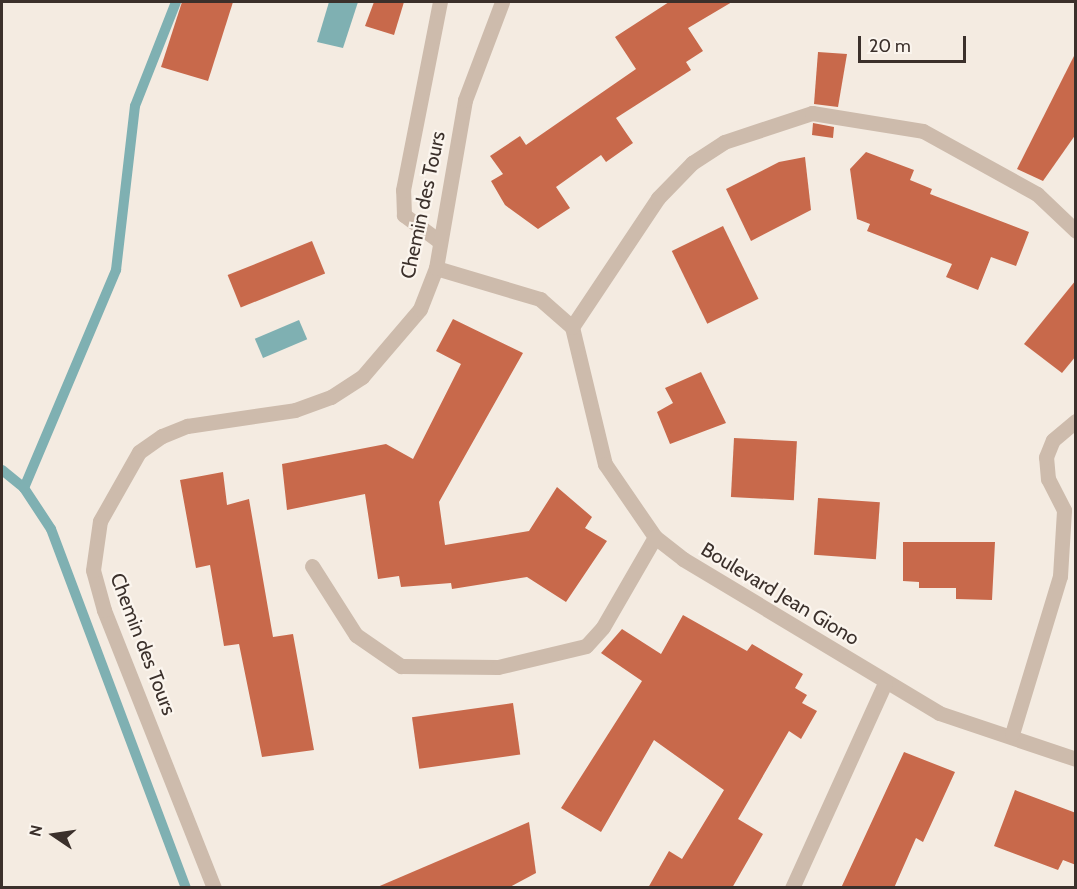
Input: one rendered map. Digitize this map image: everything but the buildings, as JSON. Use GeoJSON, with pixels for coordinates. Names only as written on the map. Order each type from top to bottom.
{"type":"FeatureCollection","features":[{"type":"Feature","properties":{"kind":"street"},"geometry":{"type":"LineString","coordinates":[[439,240],[404,214],[403,190],[440,2]]}},
{"type":"Feature","properties":{"kind":"street","name":"Chemin des Tours"},"geometry":{"type":"LineString","coordinates":[[214,888],[104,610],[93,570],[100,521],[140,452],[162,436],[187,426],[295,410],[362,378],[420,309],[436,268],[439,240],[465,100],[502,2]]}},
{"type":"Feature","properties":{"kind":"street"},"geometry":{"type":"LineString","coordinates":[[436,268],[540,299],[572,327],[658,198],[692,163],[724,142],[812,113],[922,131],[1037,194],[1076,231]]}},
{"type":"Feature","properties":{"kind":"street","name":"Boulevard Jean Giono"},"geometry":{"type":"LineString","coordinates":[[572,327],[605,464],[655,537],[885,683],[939,713],[1012,734],[1076,759]]}},
{"type":"Feature","properties":{"kind":"street"},"geometry":{"type":"LineString","coordinates":[[1012,734],[1060,576],[1064,510],[1048,479],[1046,457],[1053,440],[1076,421]]}},
{"type":"Feature","properties":{"kind":"street"},"geometry":{"type":"LineString","coordinates":[[312,566],[356,635],[401,666],[498,667],[586,646],[603,627],[655,537]]}},
{"type":"Feature","properties":{"kind":"street"},"geometry":{"type":"LineString","coordinates":[[792,888],[885,683]]}},
{"type":"Feature","properties":{"kind":"water"},"geometry":{"type":"Polygon","coordinates":[[[329,2],[358,2],[343,48],[317,42],[329,2]]]}},
{"type":"Feature","properties":{"kind":"water"},"geometry":{"type":"Polygon","coordinates":[[[299,320],[307,339],[263,358],[255,339],[299,320]]]}},
{"type":"Feature","properties":{"kind":"waterway"},"geometry":{"type":"LineString","coordinates":[[24,488],[116,270],[135,106],[176,2]]}},
{"type":"Feature","properties":{"kind":"waterway"},"geometry":{"type":"LineString","coordinates":[[2,470],[24,488],[51,529],[186,888]]}}]}
